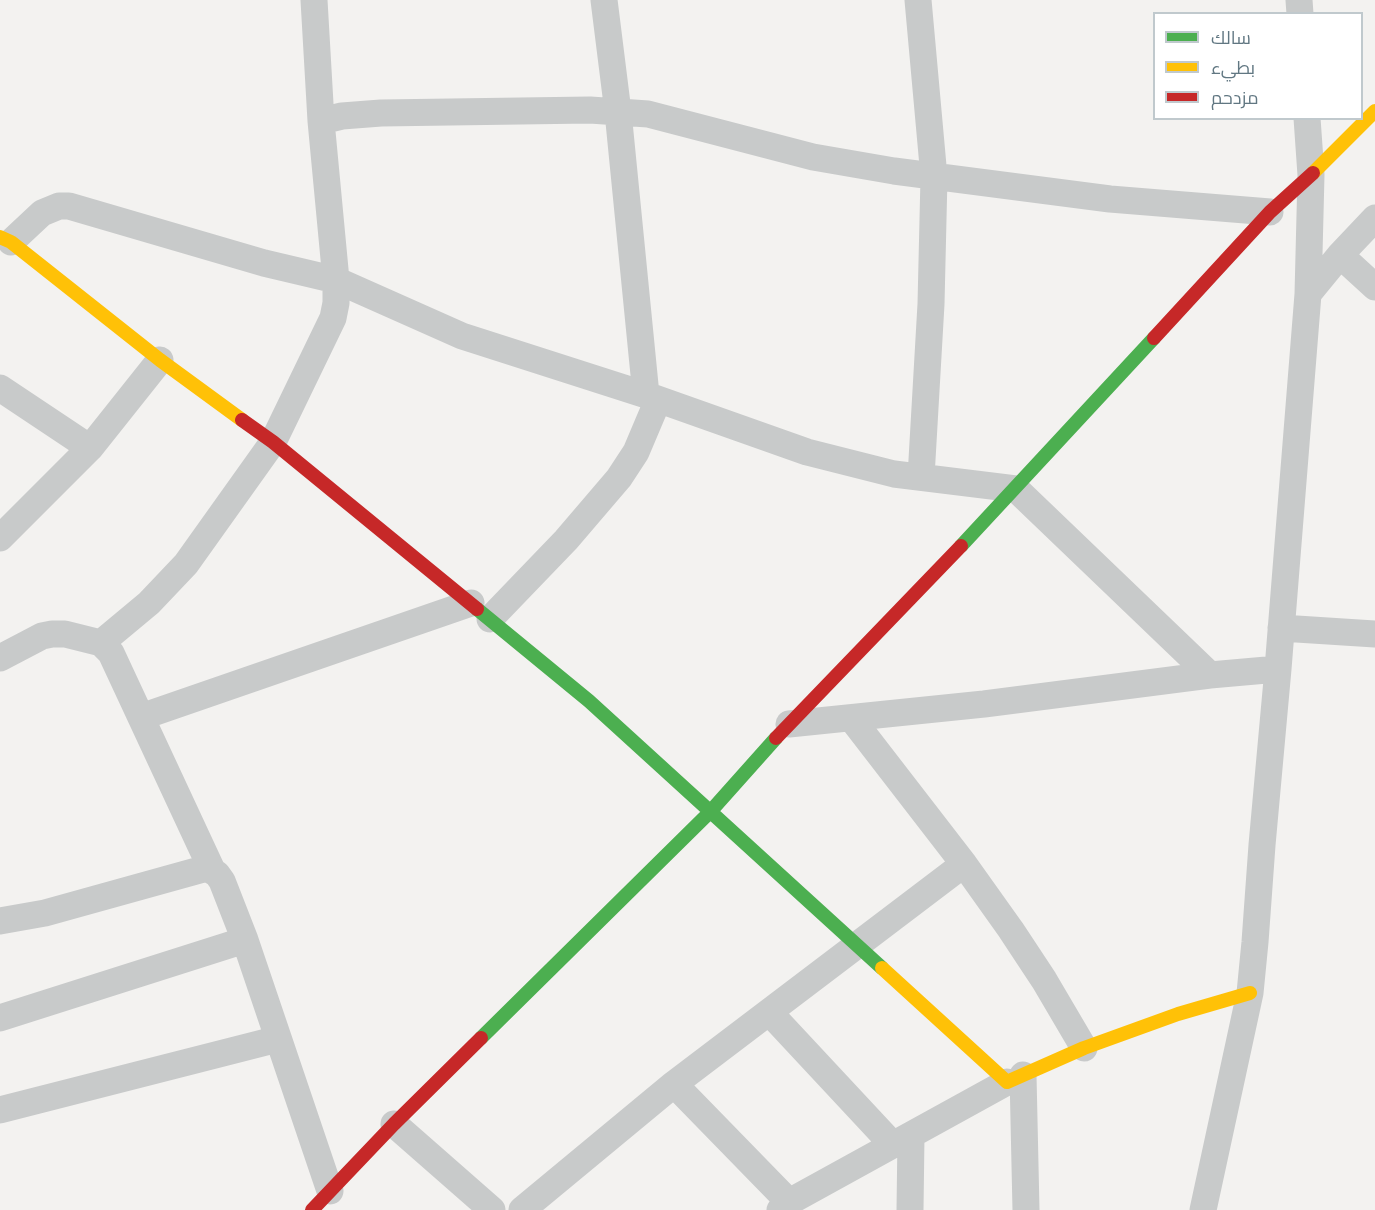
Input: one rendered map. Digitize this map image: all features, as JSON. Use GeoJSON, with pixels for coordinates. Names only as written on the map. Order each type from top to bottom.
{"type":"FeatureCollection","features":[{"type":"Feature","properties":{"kind":"street"},"geometry":{"type":"LineString","coordinates":[[101,643],[150,603],[186,564],[273,442],[333,318],[336,303],[336,280],[321,121],[314,0]]}},
{"type":"Feature","properties":{"kind":"street"},"geometry":{"type":"LineString","coordinates":[[141,717],[480,611],[566,540],[619,478],[636,452],[652,398],[604,0]]}},
{"type":"Feature","properties":{"kind":"street"},"geometry":{"type":"LineString","coordinates":[[918,0],[934,177],[931,304],[921,477]]}},
{"type":"Feature","properties":{"kind":"street"},"geometry":{"type":"LineString","coordinates":[[321,121],[342,116],[381,113],[590,110],[648,114],[813,158],[934,177],[1110,199],[1270,212]]}},
{"type":"Feature","properties":{"kind":"street"},"geometry":{"type":"LineString","coordinates":[[321,1201],[394,1124],[710,812],[789,724],[1016,489],[1270,212],[1375,111]]}},
{"type":"Feature","properties":{"kind":"street"},"geometry":{"type":"LineString","coordinates":[[1203,1210],[1250,993],[1308,294],[1311,175],[1307,120]]}},
{"type":"Feature","properties":{"kind":"street"},"geometry":{"type":"LineString","coordinates":[[1026,1210],[1015,1078],[856,945],[589,701],[273,442],[160,360],[6,240],[42,213],[69,206],[264,263],[336,280],[462,336],[807,452],[894,474],[1016,489],[1210,675]]}},
{"type":"Feature","properties":{"kind":"street"},"geometry":{"type":"LineString","coordinates":[[1308,294],[1375,218]]}},
{"type":"Feature","properties":{"kind":"street"},"geometry":{"type":"LineString","coordinates":[[1340,255],[1375,287]]}},
{"type":"Feature","properties":{"kind":"street"},"geometry":{"type":"LineString","coordinates":[[0,538],[90,448],[160,360]]}},
{"type":"Feature","properties":{"kind":"street"},"geometry":{"type":"LineString","coordinates":[[0,388],[90,448]]}},
{"type":"Feature","properties":{"kind":"street"},"geometry":{"type":"LineString","coordinates":[[1281,628],[1375,634]]}},
{"type":"Feature","properties":{"kind":"street"},"geometry":{"type":"LineString","coordinates":[[0,658],[42,636],[52,634],[65,634],[101,643],[111,653],[212,870],[222,881],[245,940],[278,1039],[321,1201]]}},
{"type":"Feature","properties":{"kind":"street"},"geometry":{"type":"LineString","coordinates":[[789,724],[852,719],[1210,675],[1278,669]]}},
{"type":"Feature","properties":{"kind":"street"},"geometry":{"type":"LineString","coordinates":[[852,719],[964,864],[1044,980],[1084,1048]]}},
{"type":"Feature","properties":{"kind":"street"},"geometry":{"type":"LineString","coordinates":[[522,1210],[674,1084],[964,864]]}},
{"type":"Feature","properties":{"kind":"street"},"geometry":{"type":"LineString","coordinates":[[0,921],[45,913],[199,869],[212,870]]}},
{"type":"Feature","properties":{"kind":"street"},"geometry":{"type":"LineString","coordinates":[[0,1018],[245,940]]}},
{"type":"Feature","properties":{"kind":"street"},"geometry":{"type":"LineString","coordinates":[[674,1084],[785,1206],[1015,1078],[1084,1048],[1178,1014],[1250,993]]}},
{"type":"Feature","properties":{"kind":"street"},"geometry":{"type":"LineString","coordinates":[[769,1012],[902,1140],[910,1210]]}},
{"type":"Feature","properties":{"kind":"street"},"geometry":{"type":"LineString","coordinates":[[0,1110],[278,1039]]}},
{"type":"Feature","properties":{"kind":"street"},"geometry":{"type":"LineString","coordinates":[[394,1124],[492,1210]]}},
{"type":"Feature","properties":{"kind":"traffic: fast"},"geometry":{"type":"LineString","coordinates":[[961,546],[1154,338]]}},
{"type":"Feature","properties":{"kind":"traffic: fast"},"geometry":{"type":"LineString","coordinates":[[477,609],[589,701],[882,968]]}},
{"type":"Feature","properties":{"kind":"traffic: fast"},"geometry":{"type":"LineString","coordinates":[[481,1038],[710,812],[776,738]]}},
{"type":"Feature","properties":{"kind":"traffic: slow"},"geometry":{"type":"LineString","coordinates":[[1313,173],[1375,111]]}},
{"type":"Feature","properties":{"kind":"traffic: slow"},"geometry":{"type":"LineString","coordinates":[[0,237],[11,242],[160,360],[242,420]]}},
{"type":"Feature","properties":{"kind":"traffic: slow"},"geometry":{"type":"LineString","coordinates":[[882,968],[1007,1082],[1084,1048],[1178,1014],[1250,993]]}},
{"type":"Feature","properties":{"kind":"traffic: jam"},"geometry":{"type":"LineString","coordinates":[[1154,338],[1270,212],[1313,173]]}},
{"type":"Feature","properties":{"kind":"traffic: jam"},"geometry":{"type":"LineString","coordinates":[[242,420],[273,442],[477,609]]}},
{"type":"Feature","properties":{"kind":"traffic: jam"},"geometry":{"type":"LineString","coordinates":[[776,738],[961,546]]}},
{"type":"Feature","properties":{"kind":"traffic: jam"},"geometry":{"type":"LineString","coordinates":[[312,1210],[481,1038]]}}]}
